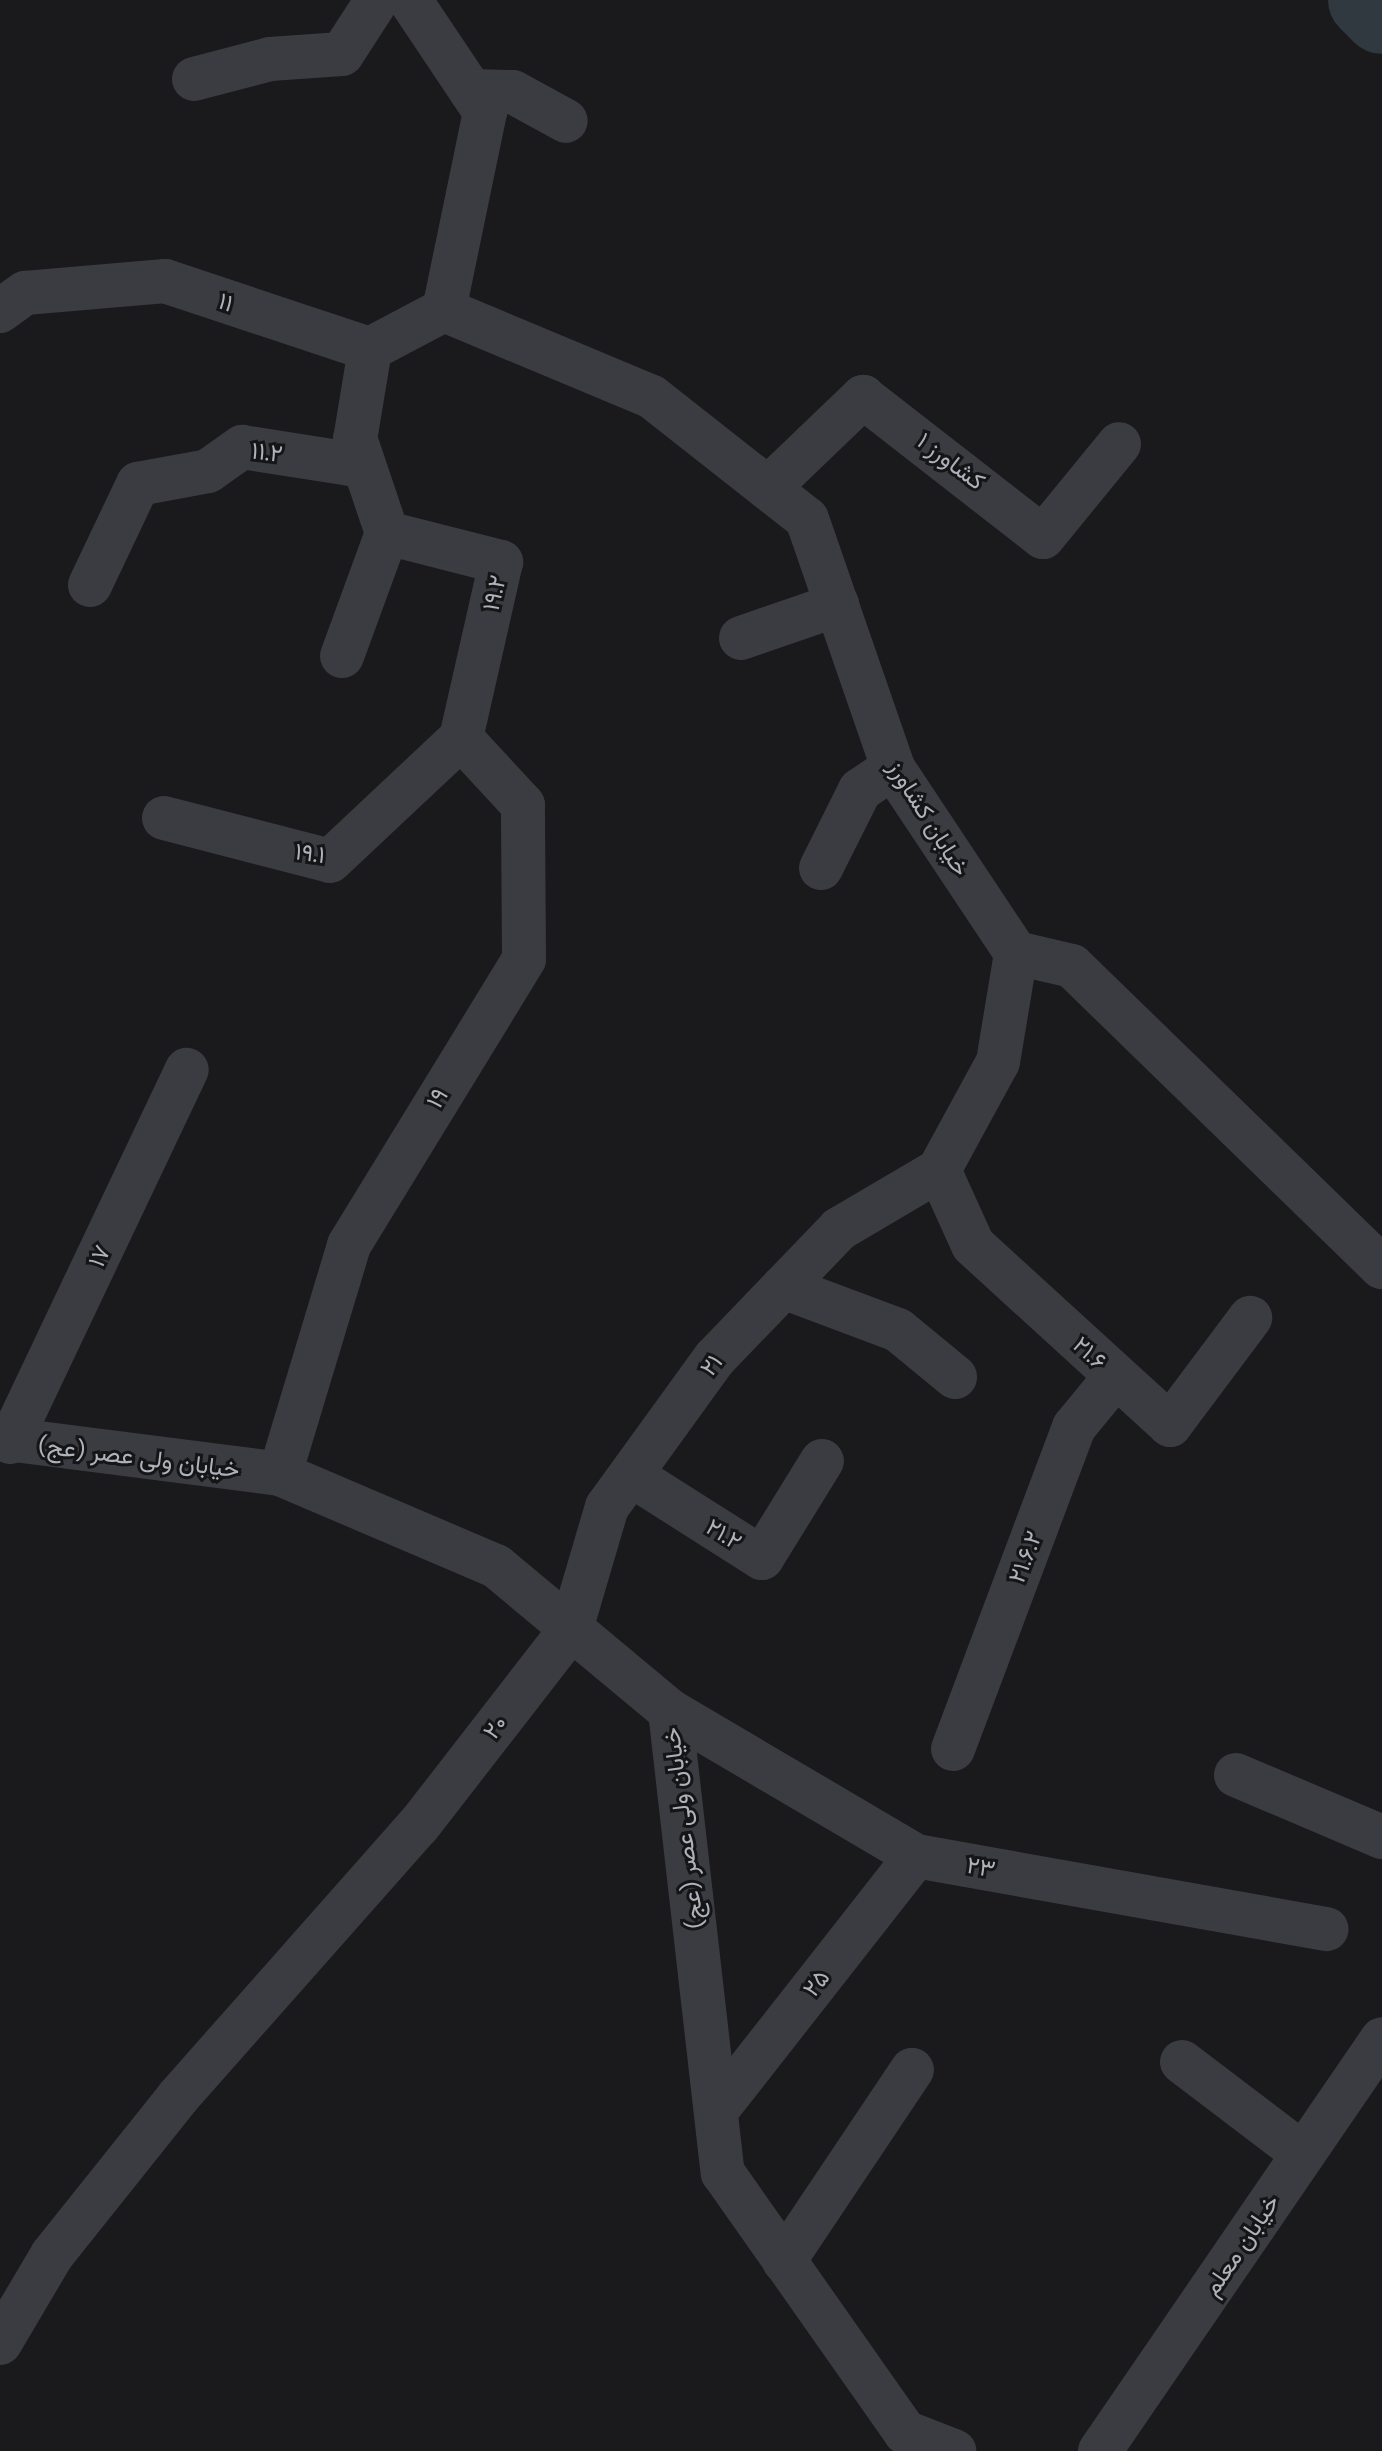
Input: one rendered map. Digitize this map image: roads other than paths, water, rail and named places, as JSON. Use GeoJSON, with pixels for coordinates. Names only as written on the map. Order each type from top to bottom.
{"type":"FeatureCollection","features":[{"type":"Feature","properties":{"kind":"street"},"geometry":{"type":"LineString","coordinates":[[194,79],[270,59],[342,54],[377,0]]}},
{"type":"Feature","properties":{"kind":"street"},"geometry":{"type":"LineString","coordinates":[[370,349],[444,310],[485,112],[410,0]]}},
{"type":"Feature","properties":{"kind":"street"},"geometry":{"type":"LineString","coordinates":[[471,91],[513,92],[566,121]]}},
{"type":"Feature","properties":{"kind":"street","name":"۱۱"},"geometry":{"type":"LineString","coordinates":[[0,311],[25,293],[165,281],[370,349]]}},
{"type":"Feature","properties":{"kind":"street","name":"خیابان کشاورز"},"geometry":{"type":"LineString","coordinates":[[444,310],[652,397],[807,519],[893,768],[1016,953]]}},
{"type":"Feature","properties":{"kind":"street","name":"۱۱.۲"},"geometry":{"type":"LineString","coordinates":[[90,585],[138,484],[208,471],[242,447],[351,464],[370,349]]}},
{"type":"Feature","properties":{"kind":"street","name":"۱ کشاورز"},"geometry":{"type":"LineString","coordinates":[[768,488],[863,397],[1043,537],[1119,444]]}},
{"type":"Feature","properties":{"kind":"street"},"geometry":{"type":"LineString","coordinates":[[342,656],[387,533],[355,438]]}},
{"type":"Feature","properties":{"kind":"street","name":"۱۹.۲"},"geometry":{"type":"LineString","coordinates":[[387,533],[501,562],[461,738]]}},
{"type":"Feature","properties":{"kind":"street"},"geometry":{"type":"LineString","coordinates":[[741,638],[837,605]]}},
{"type":"Feature","properties":{"kind":"street","name":"۱۹.۱"},"geometry":{"type":"LineString","coordinates":[[164,818],[330,861],[461,738]]}},
{"type":"Feature","properties":{"kind":"street","name":"۱۹"},"geometry":{"type":"LineString","coordinates":[[280,1474],[349,1245],[524,959],[523,805],[461,738]]}},
{"type":"Feature","properties":{"kind":"street"},"geometry":{"type":"LineString","coordinates":[[821,868],[860,790],[893,768]]}},
{"type":"Feature","properties":{"kind":"street"},"geometry":{"type":"LineString","coordinates":[[939,1170],[998,1062],[1016,953],[1072,966],[1382,1267]]}},
{"type":"Feature","properties":{"kind":"street","name":"۱۷"},"geometry":{"type":"LineString","coordinates":[[5,1440],[187,1070]]}},
{"type":"Feature","properties":{"kind":"street","name":"۲۱"},"geometry":{"type":"LineString","coordinates":[[571,1629],[607,1507],[715,1358],[839,1229],[939,1170]]}},
{"type":"Feature","properties":{"kind":"street","name":"۲۱.۶"},"geometry":{"type":"LineString","coordinates":[[939,1170],[973,1245],[1170,1425],[1250,1318]]}},
{"type":"Feature","properties":{"kind":"street"},"geometry":{"type":"LineString","coordinates":[[783,1287],[898,1330],[955,1377]]}},
{"type":"Feature","properties":{"kind":"street","name":"۲۱.۶.۲"},"geometry":{"type":"LineString","coordinates":[[953,1749],[1074,1427],[1116,1376]]}},
{"type":"Feature","properties":{"kind":"street","name":"خیابان ولی عصر (عج)"},"geometry":{"type":"LineString","coordinates":[[5,1440],[280,1474],[496,1566],[670,1711],[723,2173],[905,2432],[954,2451]]}},
{"type":"Feature","properties":{"kind":"street","name":"۲۱.۲"},"geometry":{"type":"LineString","coordinates":[[631,1475],[762,1558],[822,1461]]}},
{"type":"Feature","properties":{"kind":"street","name":"۲۰"},"geometry":{"type":"LineString","coordinates":[[0,2343],[52,2255],[178,2097],[419,1825],[571,1629]]}},
{"type":"Feature","properties":{"kind":"street","name":"۲۳"},"geometry":{"type":"LineString","coordinates":[[670,1711],[916,1856],[1327,1929]]}},
{"type":"Feature","properties":{"kind":"street"},"geometry":{"type":"LineString","coordinates":[[1236,1775],[1382,1837]]}},
{"type":"Feature","properties":{"kind":"street","name":"۲۵"},"geometry":{"type":"LineString","coordinates":[[716,2111],[916,1856]]}},
{"type":"Feature","properties":{"kind":"street","name":"خیابان معلم"},"geometry":{"type":"LineString","coordinates":[[1100,2451],[1303,2154],[1375,2061]]}},
{"type":"Feature","properties":{"kind":"street"},"geometry":{"type":"LineString","coordinates":[[1182,2062],[1303,2154]]}},
{"type":"Feature","properties":{"kind":"street"},"geometry":{"type":"LineString","coordinates":[[784,2261],[912,2070]]}},
{"type":"Feature","properties":{"kind":"waterway"},"geometry":{"type":"LineString","coordinates":[[1367,0],[1382,15]]}}]}
